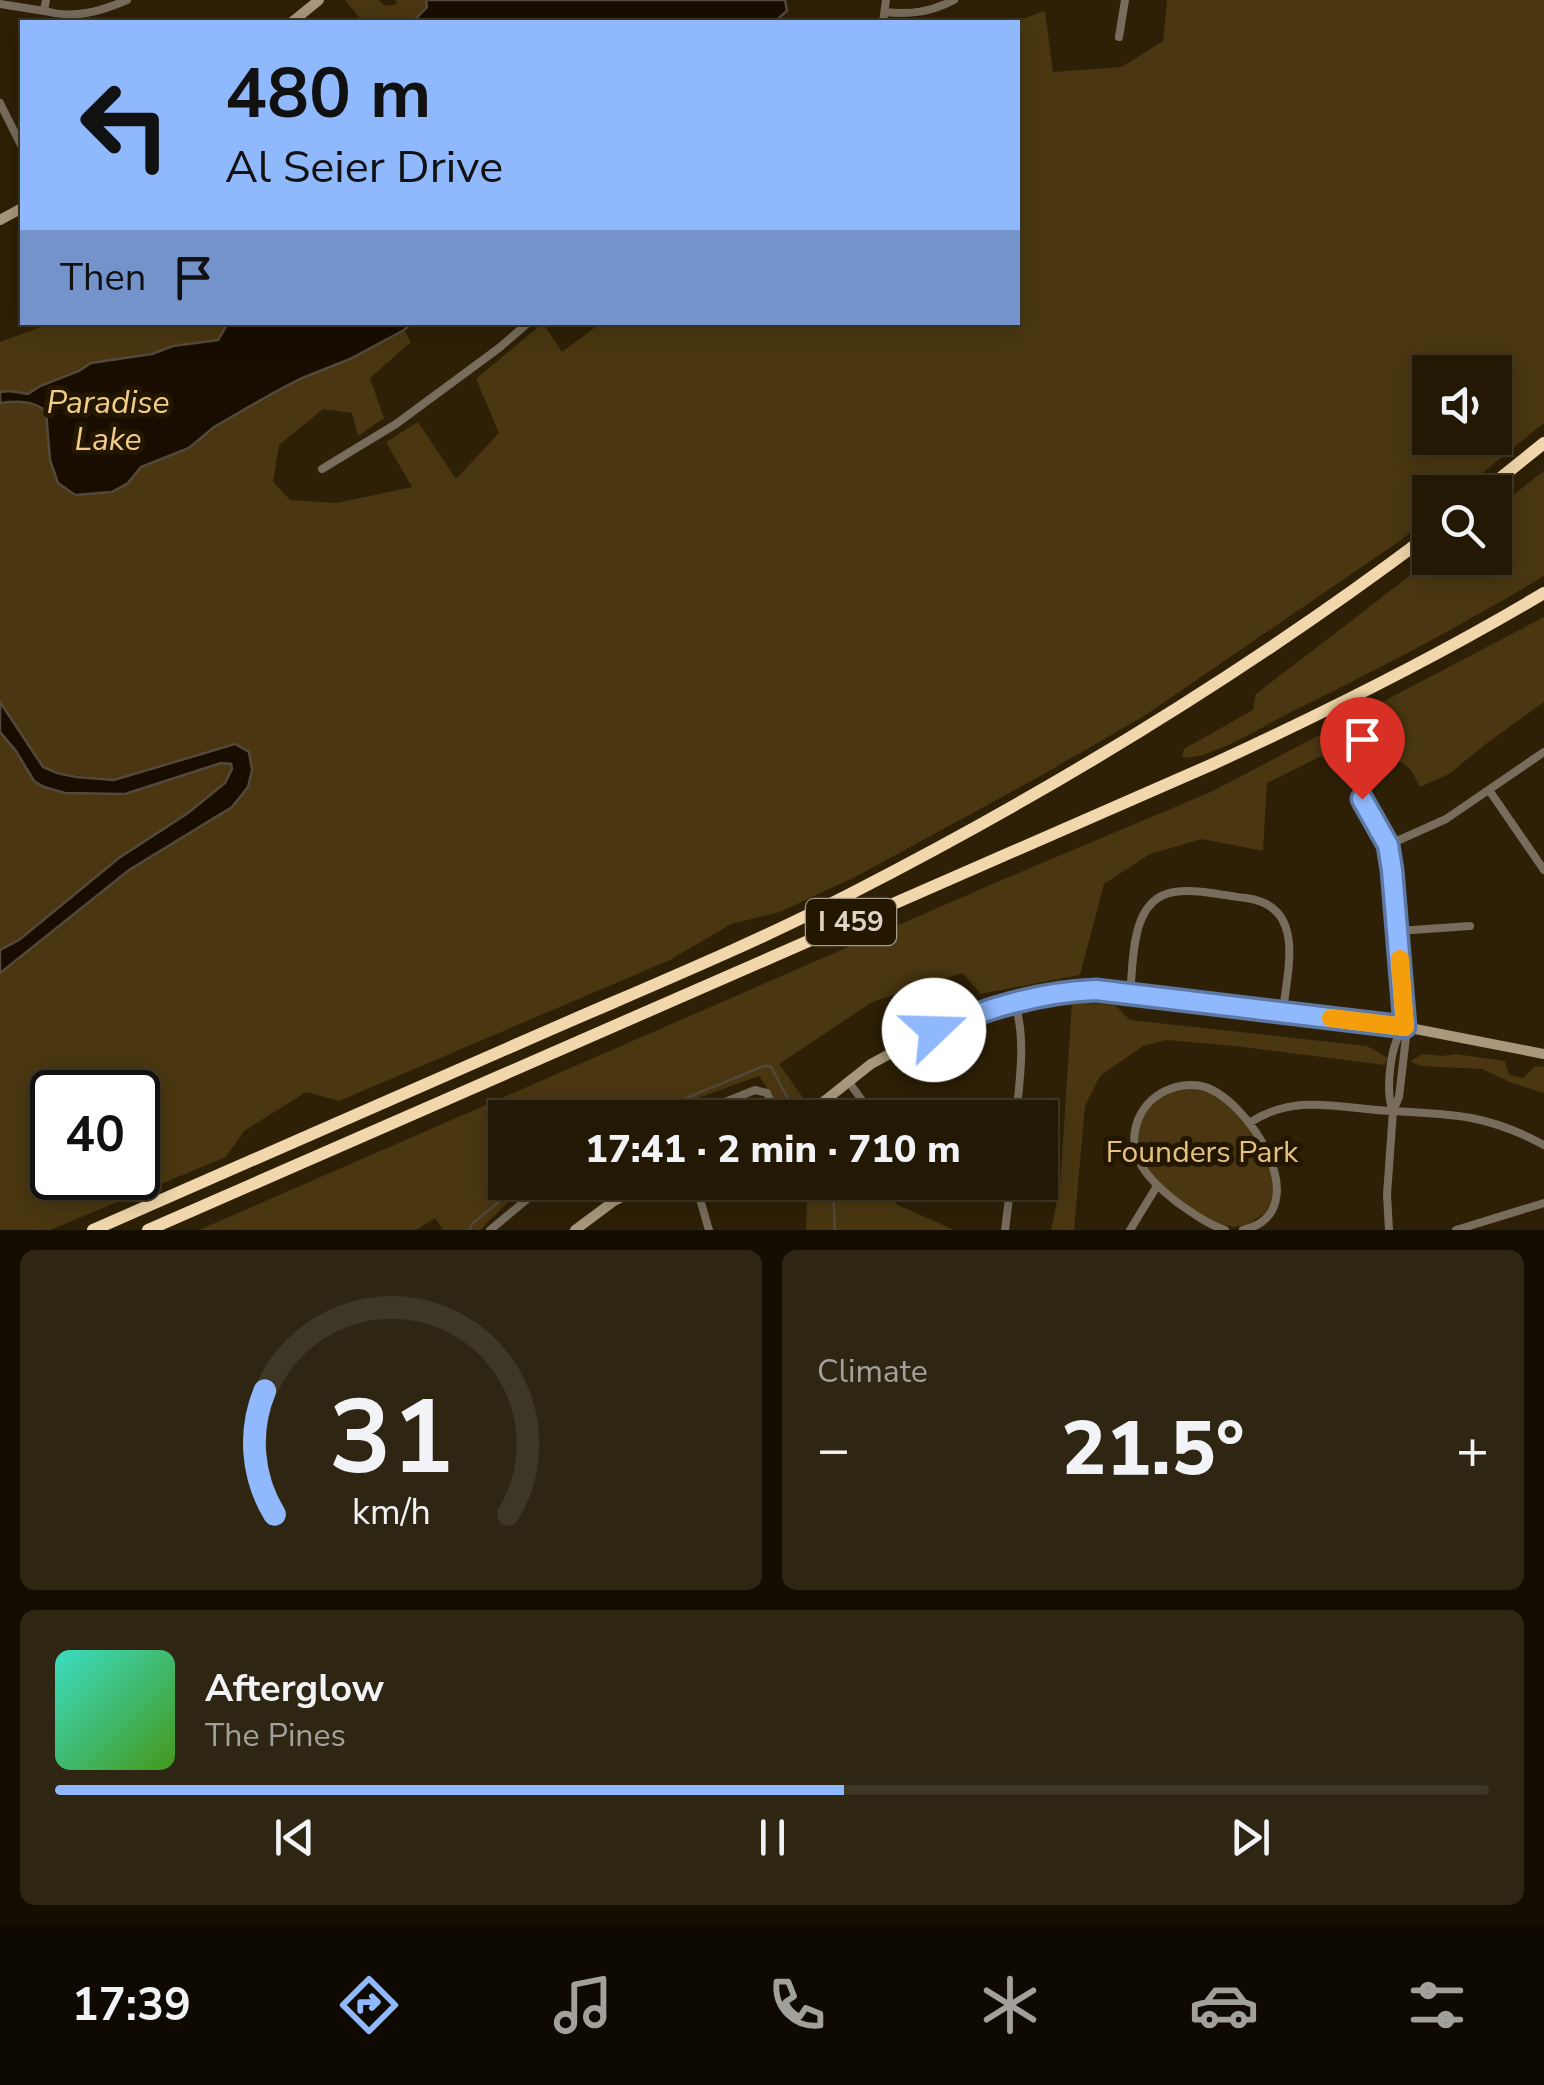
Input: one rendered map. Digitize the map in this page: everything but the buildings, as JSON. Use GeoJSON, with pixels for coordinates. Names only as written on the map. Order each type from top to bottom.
{"type":"FeatureCollection","features":[{"type":"Feature","properties":{"kind":"highway"},"geometry":{"type":"LineString","coordinates":[[1504,475],[1544,443]]}},
{"type":"Feature","properties":{"kind":"highway","name":"I 459"},"geometry":{"type":"LineString","coordinates":[[93,1230],[746,944],[848,895],[1097,758],[1308,623],[1412,547]]}},
{"type":"Feature","properties":{"kind":"highway","name":"I 459"},"geometry":{"type":"LineString","coordinates":[[148,1230],[1213,764],[1336,707],[1478,633],[1544,593]]}},
{"type":"Feature","properties":{"kind":"street"},"geometry":{"type":"LineString","coordinates":[[44,11],[46,0]]}},
{"type":"Feature","properties":{"kind":"street"},"geometry":{"type":"LineString","coordinates":[[0,4],[72,16],[127,0]]}},
{"type":"Feature","properties":{"kind":"street"},"geometry":{"type":"LineString","coordinates":[[294,20],[319,0]]}},
{"type":"Feature","properties":{"kind":"street"},"geometry":{"type":"LineString","coordinates":[[886,0],[884,17],[931,10],[954,0]]}},
{"type":"Feature","properties":{"kind":"street"},"geometry":{"type":"LineString","coordinates":[[1119,38],[1124,0]]}},
{"type":"Feature","properties":{"kind":"street"},"geometry":{"type":"LineString","coordinates":[[0,103],[20,143]]}},
{"type":"Feature","properties":{"kind":"street"},"geometry":{"type":"LineString","coordinates":[[322,469],[396,424],[526,325]]}},
{"type":"Feature","properties":{"kind":"street"},"geometry":{"type":"LineString","coordinates":[[1388,845],[1446,819],[1544,752]]}},
{"type":"Feature","properties":{"kind":"street"},"geometry":{"type":"LineString","coordinates":[[1489,790],[1544,870]]}},
{"type":"Feature","properties":{"kind":"street"},"geometry":{"type":"LineString","coordinates":[[1362,799],[1388,845],[1406,1037],[1399,1097],[1393,1111],[1387,1195],[1389,1230]]}},
{"type":"Feature","properties":{"kind":"street"},"geometry":{"type":"LineString","coordinates":[[1130,993],[1138,928],[1145,911],[1156,900],[1176,892],[1256,899],[1279,914],[1290,938],[1283,1012]]}},
{"type":"Feature","properties":{"kind":"street"},"geometry":{"type":"LineString","coordinates":[[1398,931],[1470,926]]}},
{"type":"Feature","properties":{"kind":"street"},"geometry":{"type":"LineString","coordinates":[[825,1100],[871,1064],[924,1034],[1015,1002],[1075,991],[1130,993],[1405,1027],[1544,1054]]}},
{"type":"Feature","properties":{"kind":"street"},"geometry":{"type":"LineString","coordinates":[[1015,1002],[1023,1048],[1018,1100]]}},
{"type":"Feature","properties":{"kind":"street"},"geometry":{"type":"LineString","coordinates":[[848,1081],[862,1100]]}},
{"type":"Feature","properties":{"kind":"street"},"geometry":{"type":"LineString","coordinates":[[1224,1230],[1157,1186],[1140,1164],[1134,1142],[1137,1122],[1151,1100],[1174,1087],[1202,1086],[1219,1093],[1249,1124],[1273,1166],[1278,1189],[1274,1207],[1260,1223],[1243,1230]]}},
{"type":"Feature","properties":{"kind":"street"},"geometry":{"type":"LineString","coordinates":[[730,1100],[755,1090],[767,1093],[770,1100]]}},
{"type":"Feature","properties":{"kind":"street"},"geometry":{"type":"LineString","coordinates":[[1249,1124],[1282,1107],[1306,1104],[1447,1113],[1484,1119],[1544,1145]]}},
{"type":"Feature","properties":{"kind":"street"},"geometry":{"type":"LineString","coordinates":[[1130,1230],[1157,1186]]}},
{"type":"Feature","properties":{"kind":"street"},"geometry":{"type":"LineString","coordinates":[[490,1230],[526,1200]]}},
{"type":"Feature","properties":{"kind":"street"},"geometry":{"type":"LineString","coordinates":[[576,1230],[616,1200]]}},
{"type":"Feature","properties":{"kind":"street"},"geometry":{"type":"LineString","coordinates":[[700,1200],[709,1230]]}},
{"type":"Feature","properties":{"kind":"street"},"geometry":{"type":"LineString","coordinates":[[1006,1230],[1009,1200]]}},
{"type":"Feature","properties":{"kind":"street"},"geometry":{"type":"LineString","coordinates":[[1456,1230],[1544,1203]]}},
{"type":"Feature","properties":{"kind":"green space"},"geometry":{"type":"Polygon","coordinates":[[[345,0],[379,0],[385,6],[397,4],[396,0],[426,0],[427,7],[415,20],[361,20],[345,0]]]}},
{"type":"Feature","properties":{"kind":"green space"},"geometry":{"type":"Polygon","coordinates":[[[1167,0],[1544,0],[1544,423],[1512,449],[1512,355],[1412,355],[1412,455],[1505,455],[1480,475],[1412,475],[1412,531],[1144,716],[857,876],[780,912],[731,924],[670,960],[339,1101],[306,1092],[244,1131],[226,1157],[160,1184],[160,1070],[30,1070],[30,1200],[122,1200],[50,1230],[0,1230],[0,973],[129,870],[232,807],[248,752],[114,780],[57,773],[43,767],[0,702],[0,403],[30,403],[46,411],[50,460],[58,483],[75,495],[128,483],[141,467],[189,448],[214,427],[273,393],[351,359],[404,330],[411,342],[370,378],[384,418],[358,436],[352,413],[323,409],[279,445],[273,482],[290,500],[337,503],[412,487],[386,442],[418,422],[456,479],[499,433],[476,379],[541,325],[562,352],[598,325],[1020,325],[1019,20],[1045,11],[1053,72],[1122,67],[1163,41],[1167,0]]]}},
{"type":"Feature","properties":{"kind":"green space"},"geometry":{"type":"Polygon","coordinates":[[[46,325],[227,325],[218,340],[91,363],[28,394],[0,392],[0,342],[46,325]]]}},
{"type":"Feature","properties":{"kind":"green space"},"geometry":{"type":"Polygon","coordinates":[[[1544,471],[1544,576],[1417,648],[1235,742],[1205,754],[1182,757],[1184,749],[1253,710],[1256,694],[1412,574],[1512,575],[1512,496],[1544,471]]]}},
{"type":"Feature","properties":{"kind":"green space"},"geometry":{"type":"Polygon","coordinates":[[[1544,617],[1544,702],[1449,774],[1420,787],[1411,770],[1371,740],[1319,757],[1267,783],[1263,851],[1202,839],[1150,854],[1104,884],[1080,975],[980,994],[963,973],[872,1002],[779,1064],[805,1100],[775,1100],[759,1076],[693,1100],[497,1100],[1004,879],[1213,791],[1544,617]]]}},
{"type":"Feature","properties":{"kind":"green space"},"geometry":{"type":"Polygon","coordinates":[[[0,732],[65,793],[125,794],[221,763],[232,765],[232,769],[225,783],[188,813],[119,858],[19,940],[0,950],[0,732]]]}},
{"type":"Feature","properties":{"kind":"green space"},"geometry":{"type":"Polygon","coordinates":[[[1072,1002],[1115,1005],[1130,1020],[1367,1046],[1388,1058],[1385,1065],[1167,1040],[1143,1046],[1100,1076],[1085,1106],[1074,1230],[1051,1230],[1060,1187],[1072,1002]]]}},
{"type":"Feature","properties":{"kind":"green space"},"geometry":{"type":"Polygon","coordinates":[[[1423,1054],[1505,1061],[1509,1075],[1523,1078],[1535,1066],[1544,1067],[1544,1093],[1482,1069],[1420,1066],[1410,1061],[1423,1054]]]}},
{"type":"Feature","properties":{"kind":"green space","name":"Founders Park"},"geometry":{"type":"Polygon","coordinates":[[[1200,1086],[1218,1094],[1249,1124],[1276,1176],[1275,1195],[1266,1212],[1247,1225],[1233,1227],[1213,1222],[1157,1186],[1139,1152],[1143,1115],[1160,1096],[1178,1088],[1200,1086]]]}},
{"type":"Feature","properties":{"kind":"green space"},"geometry":{"type":"Polygon","coordinates":[[[488,1104],[488,1200],[510,1200],[480,1230],[443,1230],[435,1218],[416,1230],[199,1230],[488,1104]]]}},
{"type":"Feature","properties":{"kind":"green space"},"geometry":{"type":"Polygon","coordinates":[[[807,1200],[894,1200],[954,1230],[806,1230],[807,1200]]]}},
{"type":"Feature","properties":{"kind":"water"},"geometry":{"type":"Polygon","coordinates":[[[426,0],[785,0],[787,11],[776,20],[415,20],[427,7],[426,0]]]}},
{"type":"Feature","properties":{"kind":"water","name":"Paradise Lake"},"geometry":{"type":"Polygon","coordinates":[[[227,325],[410,325],[350,359],[273,393],[214,427],[189,448],[141,467],[128,483],[112,492],[75,495],[58,483],[50,460],[46,411],[30,403],[0,403],[0,392],[28,394],[91,363],[218,340],[227,325]]]}},
{"type":"Feature","properties":{"kind":"water"},"geometry":{"type":"Polygon","coordinates":[[[0,702],[43,767],[57,773],[114,780],[235,744],[249,752],[252,770],[248,787],[232,807],[129,870],[0,973],[0,950],[19,940],[119,858],[188,813],[225,783],[232,769],[231,764],[221,763],[125,794],[65,793],[44,787],[34,781],[0,732],[0,702]]]}},
{"type":"Feature","properties":{"kind":"waterway"},"geometry":{"type":"LineString","coordinates":[[681,1100],[764,1066],[770,1066],[788,1100]]}},
{"type":"Feature","properties":{"kind":"waterway"},"geometry":{"type":"LineString","coordinates":[[469,1230],[501,1200]]}},
{"type":"Feature","properties":{"kind":"waterway"},"geometry":{"type":"LineString","coordinates":[[834,1200],[835,1230]]}},
{"type":"Feature","properties":{"kind":"slow traffic"},"geometry":{"type":"LineString","coordinates":[[1331,1018],[1405,1027],[1400,959]]}},
{"type":"Feature","properties":{"kind":"route"},"geometry":{"type":"LineString","coordinates":[[934,1030],[1015,1002],[1054,993],[1096,990],[1405,1027],[1388,845],[1362,799]]}}]}
